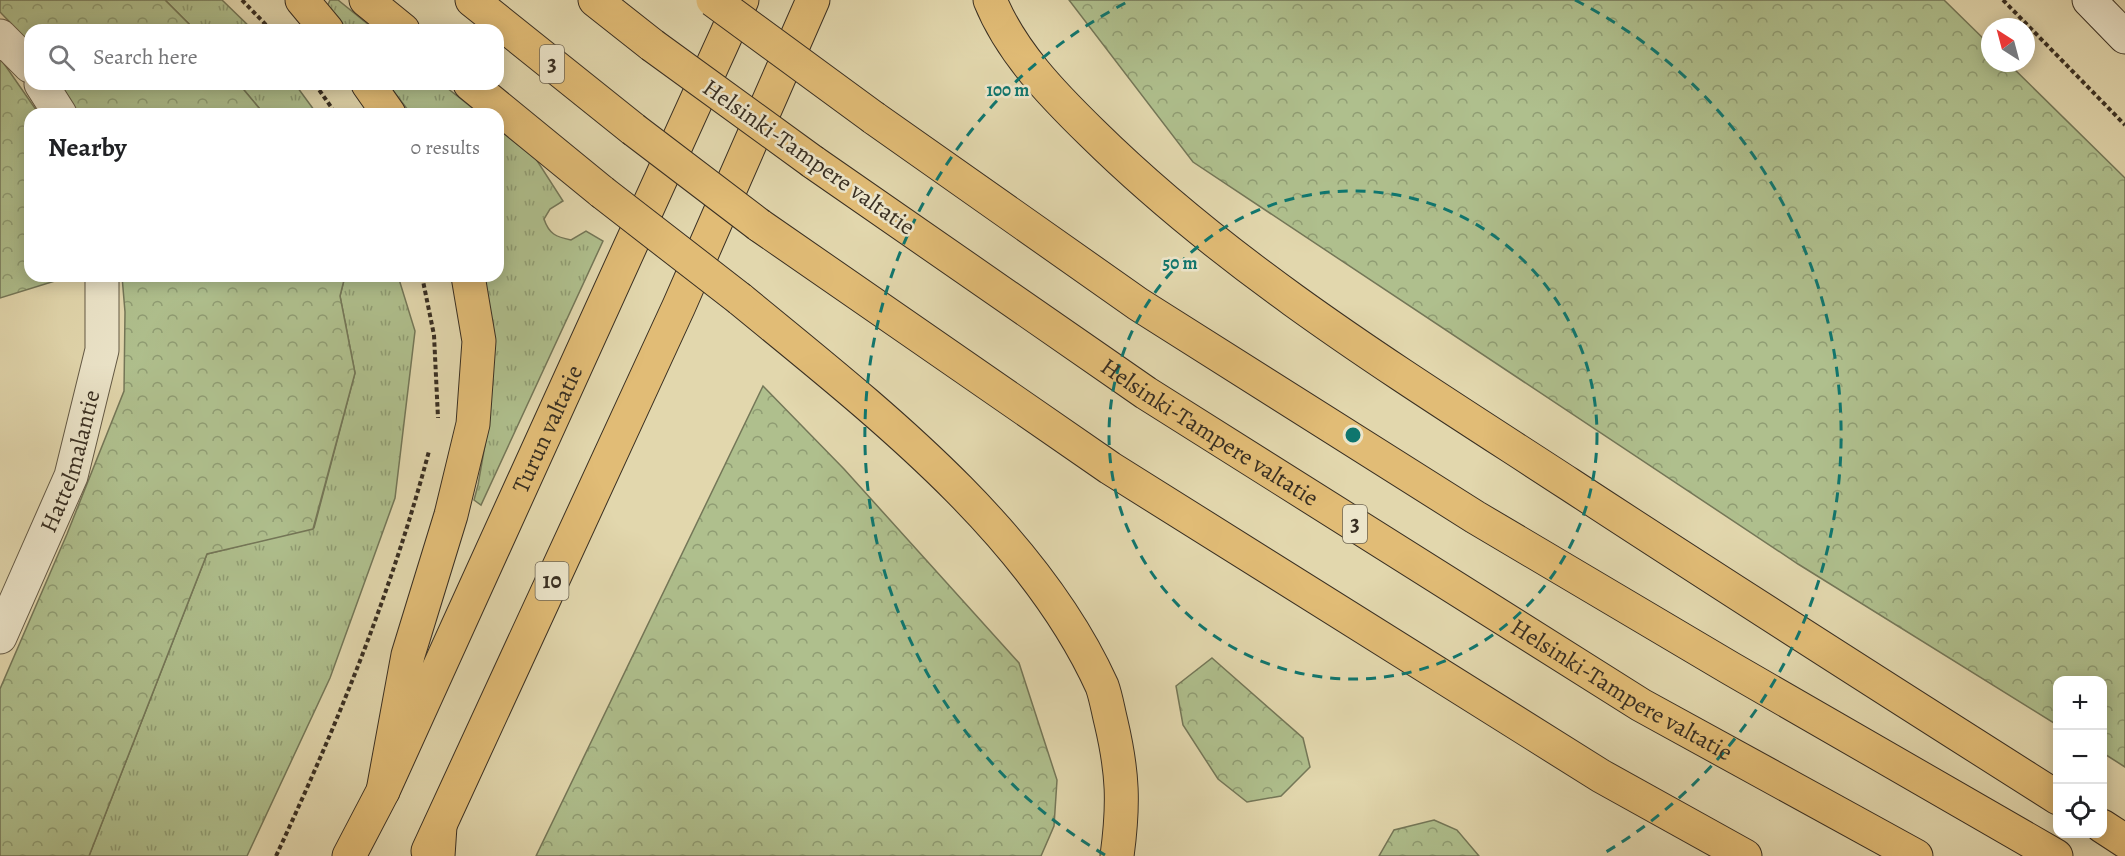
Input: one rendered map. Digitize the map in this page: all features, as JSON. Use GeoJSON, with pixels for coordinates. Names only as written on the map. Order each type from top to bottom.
{"type":"FeatureCollection","features":[{"type":"Feature","properties":{"kind":"highway"},"geometry":{"type":"LineString","coordinates":[[302,0],[322,24]]}},
{"type":"Feature","properties":{"kind":"highway"},"geometry":{"type":"LineString","coordinates":[[366,0],[396,24]]}},
{"type":"Feature","properties":{"kind":"highway","name":"3"},"geometry":{"type":"LineString","coordinates":[[472,0],[502,24]]}},
{"type":"Feature","properties":{"kind":"highway","name":"Helsinki-Tampere valtatie"},"geometry":{"type":"LineString","coordinates":[[595,0],[652,45],[813,162],[1156,399],[1641,705],[1916,856]]}},
{"type":"Feature","properties":{"kind":"highway"},"geometry":{"type":"LineString","coordinates":[[713,0],[874,118],[1138,304],[1465,510],[1730,668],[2056,856]]}},
{"type":"Feature","properties":{"kind":"highway","name":"Turun valtatie"},"geometry":{"type":"LineString","coordinates":[[349,856],[382,790],[742,0]]}},
{"type":"Feature","properties":{"kind":"highway","name":"10"},"geometry":{"type":"LineString","coordinates":[[426,856],[439,841],[674,317],[813,0]]}},
{"type":"Feature","properties":{"kind":"highway"},"geometry":{"type":"LineString","coordinates":[[990,0],[1024,60],[1074,115],[1129,170],[1290,297],[1404,376],[1765,612],[2053,795]]}},
{"type":"Feature","properties":{"kind":"highway","name":"3"},"geometry":{"type":"LineString","coordinates":[[504,26],[633,129],[759,225],[1110,468],[1601,776],[1745,856]]}},
{"type":"Feature","properties":{"kind":"highway"},"geometry":{"type":"LineString","coordinates":[[372,90],[385,108]]}},
{"type":"Feature","properties":{"kind":"highway"},"geometry":{"type":"LineString","coordinates":[[477,90],[499,108]]}},
{"type":"Feature","properties":{"kind":"highway"},"geometry":{"type":"LineString","coordinates":[[504,112],[602,192],[740,299],[893,425],[1017,555],[1069,625],[1103,688],[1119,758],[1123,810],[1117,856]]}},
{"type":"Feature","properties":{"kind":"highway"},"geometry":{"type":"LineString","coordinates":[[382,790],[408,655],[451,515],[473,424],[479,341],[469,282]]}},
{"type":"Feature","properties":{"kind":"highway"},"geometry":{"type":"LineString","coordinates":[[2107,829],[2125,840]]}},
{"type":"Feature","properties":{"kind":"street"},"geometry":{"type":"LineString","coordinates":[[2089,0],[2125,37]]}},
{"type":"Feature","properties":{"kind":"street"},"geometry":{"type":"LineString","coordinates":[[0,36],[24,60]]}},
{"type":"Feature","properties":{"kind":"street"},"geometry":{"type":"LineString","coordinates":[[45,90],[56,108]]}},
{"type":"Feature","properties":{"kind":"street","name":"Hattelmalantie"},"geometry":{"type":"LineString","coordinates":[[0,637],[71,476],[102,350],[102,282]]}},
{"type":"Feature","properties":{"kind":"path"},"geometry":{"type":"LineString","coordinates":[[242,0],[265,24]]}},
{"type":"Feature","properties":{"kind":"path"},"geometry":{"type":"LineString","coordinates":[[2003,0],[2125,125]]}},
{"type":"Feature","properties":{"kind":"path"},"geometry":{"type":"LineString","coordinates":[[319,90],[332,108]]}},
{"type":"Feature","properties":{"kind":"path"},"geometry":{"type":"LineString","coordinates":[[423,282],[434,335],[438,420]]}},
{"type":"Feature","properties":{"kind":"path"},"geometry":{"type":"LineString","coordinates":[[276,856],[370,640],[415,504],[432,441]]}},
{"type":"Feature","properties":{"kind":"green space"},"geometry":{"type":"Polygon","coordinates":[[[0,0],[165,0],[189,24],[24,24],[24,37],[0,12],[0,0]]]}},
{"type":"Feature","properties":{"kind":"green space"},"geometry":{"type":"Polygon","coordinates":[[[165,0],[222,0],[247,24],[189,24],[165,0]]]}},
{"type":"Feature","properties":{"kind":"green space"},"geometry":{"type":"Polygon","coordinates":[[[330,0],[338,0],[368,24],[339,24],[327,7],[330,0]]]}},
{"type":"Feature","properties":{"kind":"green space"},"geometry":{"type":"Polygon","coordinates":[[[1069,0],[1944,0],[1981,36],[1981,72],[2017,72],[2125,178],[2125,767],[2107,756],[2107,676],[2053,676],[2053,723],[1798,564],[1193,162],[1069,0]]]}},
{"type":"Feature","properties":{"kind":"green space"},"geometry":{"type":"Polygon","coordinates":[[[0,58],[35,108],[24,108],[24,282],[52,282],[0,298],[0,58]]]}},
{"type":"Feature","properties":{"kind":"green space"},"geometry":{"type":"Polygon","coordinates":[[[62,90],[244,90],[259,108],[73,108],[62,90]]]}},
{"type":"Feature","properties":{"kind":"green space"},"geometry":{"type":"Polygon","coordinates":[[[244,90],[299,90],[313,108],[259,108],[244,90]]]}},
{"type":"Feature","properties":{"kind":"green space"},"geometry":{"type":"Polygon","coordinates":[[[393,90],[450,90],[472,108],[406,108],[393,90]]]}},
{"type":"Feature","properties":{"kind":"green space"},"geometry":{"type":"Polygon","coordinates":[[[504,134],[536,159],[563,201],[550,209],[544,219],[551,231],[557,236],[571,240],[586,231],[603,241],[481,505],[474,500],[488,428],[483,282],[504,282],[504,134]]]}},
{"type":"Feature","properties":{"kind":"green space"},"geometry":{"type":"Polygon","coordinates":[[[122,282],[344,282],[340,296],[355,373],[313,529],[207,554],[89,856],[0,856],[0,689],[67,534],[124,391],[125,312],[122,282]]]}},
{"type":"Feature","properties":{"kind":"green space"},"geometry":{"type":"Polygon","coordinates":[[[344,282],[400,282],[415,331],[395,498],[330,678],[247,856],[89,856],[207,554],[314,528],[355,373],[340,296],[344,282]]]}},
{"type":"Feature","properties":{"kind":"green space"},"geometry":{"type":"Polygon","coordinates":[[[763,386],[844,469],[1019,663],[1057,780],[1054,826],[1041,856],[536,856],[763,386]]]}},
{"type":"Feature","properties":{"kind":"green space"},"geometry":{"type":"Polygon","coordinates":[[[1212,658],[1303,738],[1310,767],[1281,796],[1247,802],[1218,779],[1183,725],[1176,686],[1212,658]]]}},
{"type":"Feature","properties":{"kind":"green space"},"geometry":{"type":"Polygon","coordinates":[[[1434,820],[1457,830],[1479,856],[1379,856],[1394,830],[1434,820]]]}}]}
